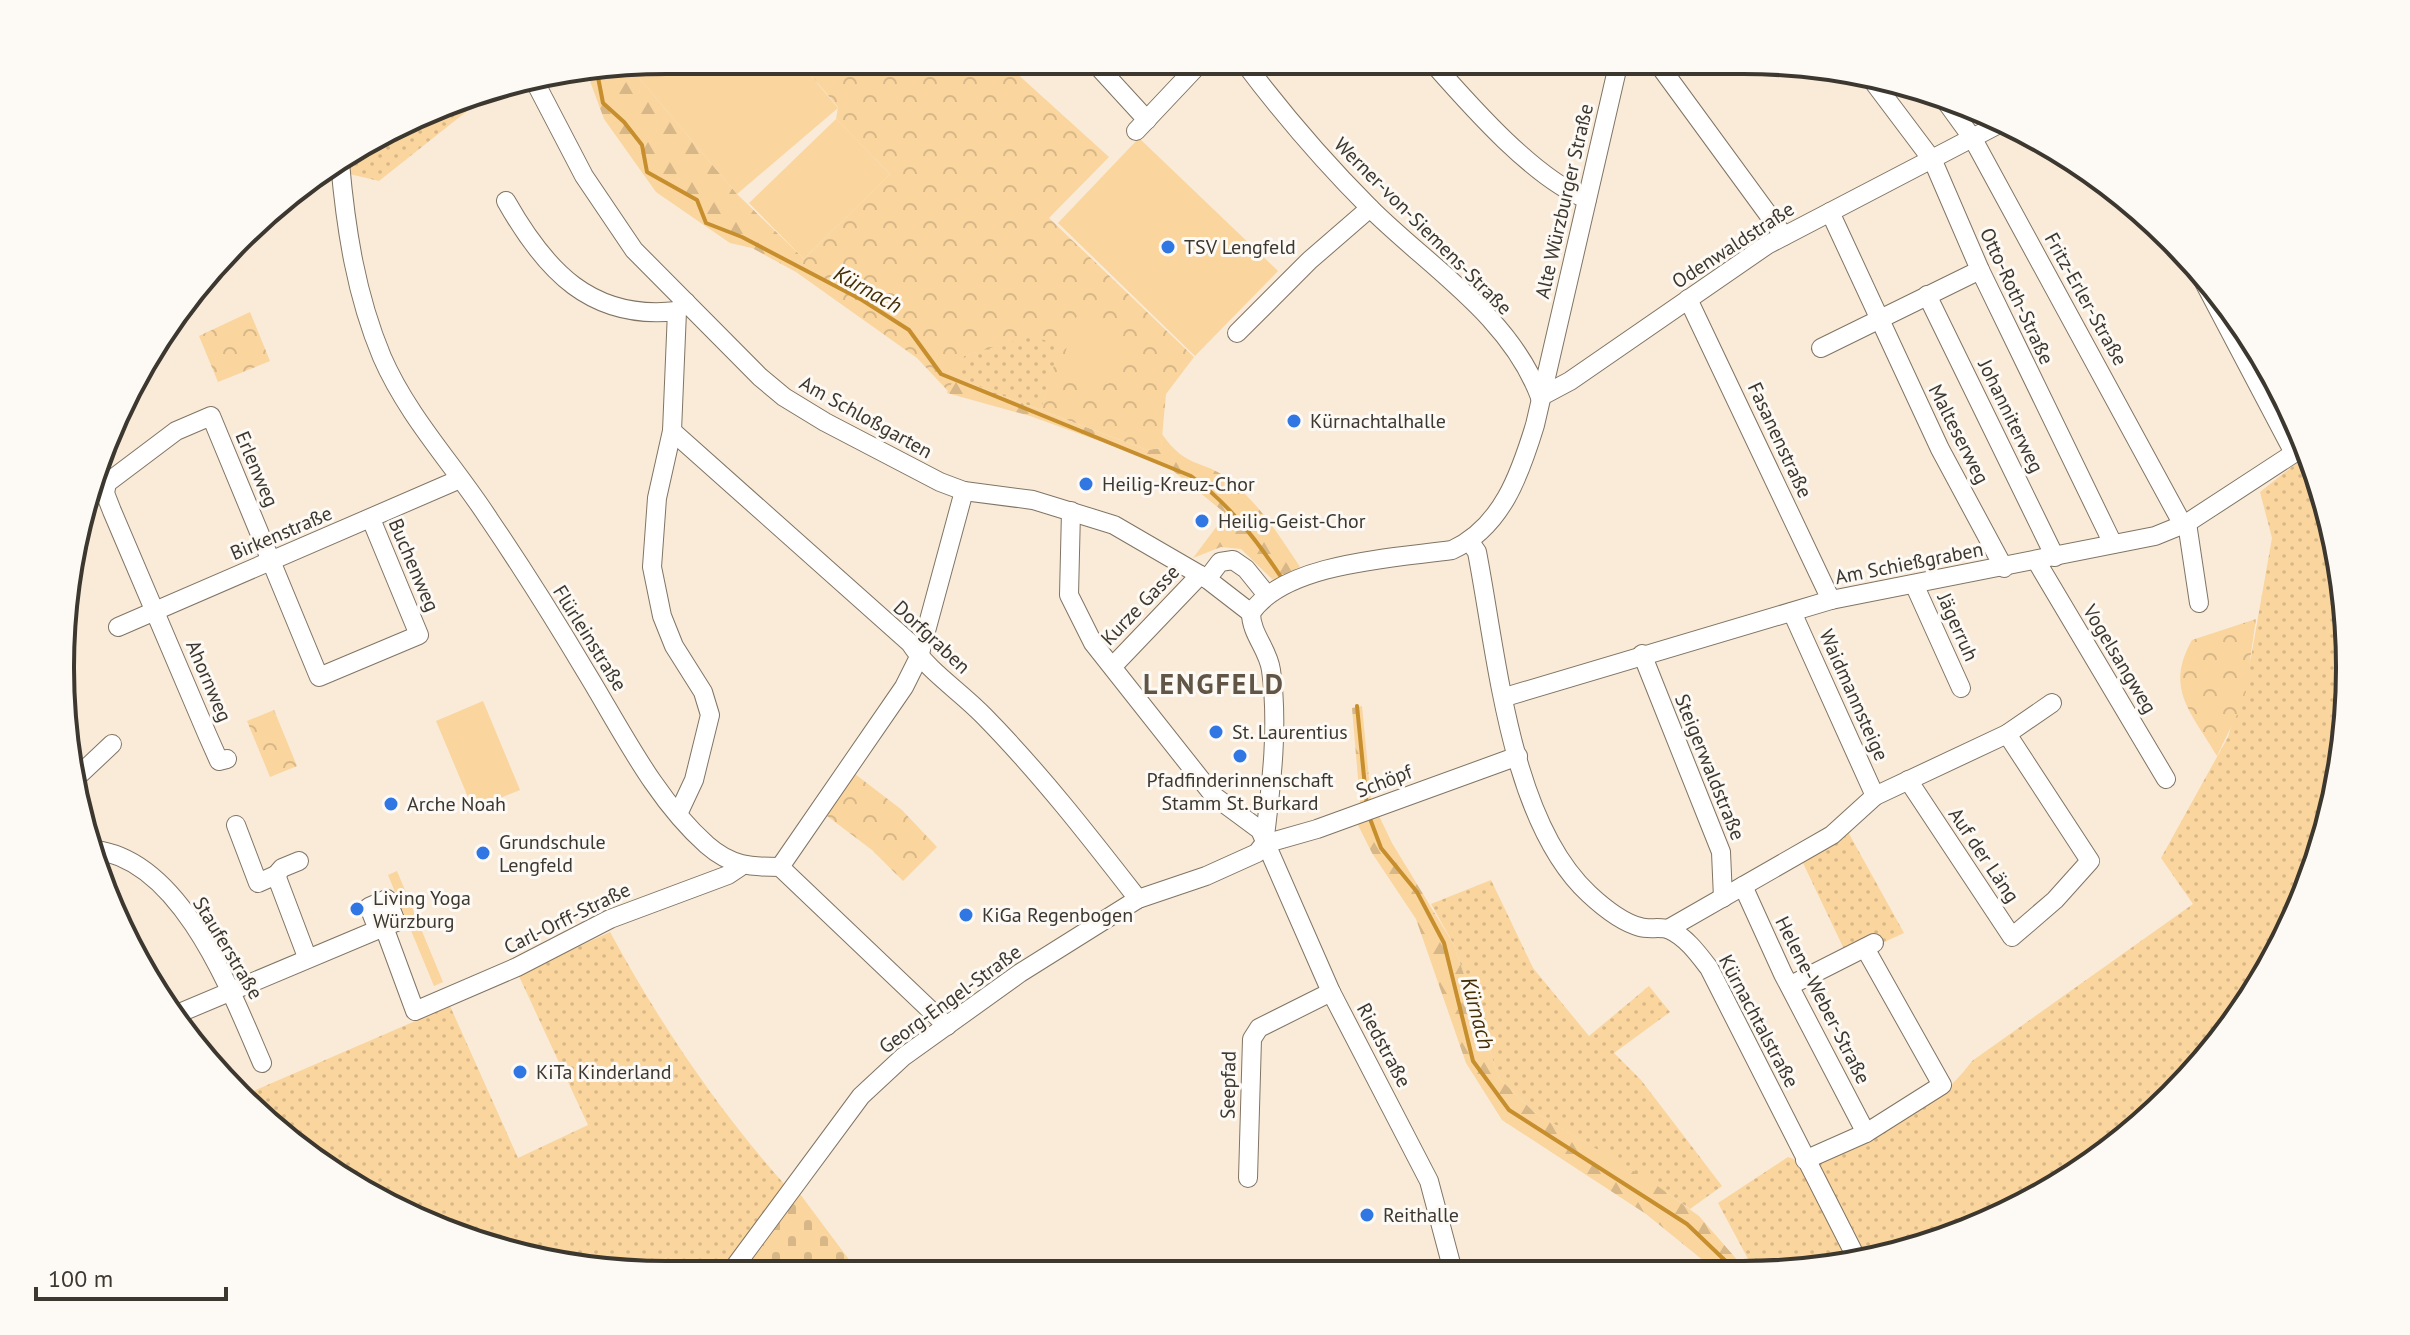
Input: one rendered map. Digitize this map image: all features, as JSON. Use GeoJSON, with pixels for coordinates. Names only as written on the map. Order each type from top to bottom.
{"type":"FeatureCollection","features":[{"type":"Feature","properties":{"kind":"street"},"geometry":{"type":"LineString","coordinates":[[1102,74],[1141,126],[1190,74]]}},
{"type":"Feature","properties":{"kind":"street","name":"Werner-von-Siemens-Straße"},"geometry":{"type":"LineString","coordinates":[[1253,74],[1307,142],[1370,208],[1456,286],[1498,330],[1540,397]]}},
{"type":"Feature","properties":{"kind":"street"},"geometry":{"type":"LineString","coordinates":[[1443,74],[1485,119],[1545,173],[1573,194],[1587,199]]}},
{"type":"Feature","properties":{"kind":"street","name":"Alte Würzburger Straße"},"geometry":{"type":"LineString","coordinates":[[1540,397],[1616,74]]}},
{"type":"Feature","properties":{"kind":"street"},"geometry":{"type":"LineString","coordinates":[[1666,74],[1784,236]]}},
{"type":"Feature","properties":{"kind":"street","name":"Am Schloßgarten"},"geometry":{"type":"LineString","coordinates":[[538,88],[607,214],[634,250],[681,307],[784,397],[940,482],[964,491],[1033,500],[1114,525],[1203,577],[1251,613]]}},
{"type":"Feature","properties":{"kind":"street","name":"Otto-Roth-Straße"},"geometry":{"type":"LineString","coordinates":[[1880,90],[1933,161],[1980,270],[2113,544]]}},
{"type":"Feature","properties":{"kind":"street","name":"Fritz-Erler-Straße"},"geometry":{"type":"LineString","coordinates":[[1954,113],[1973,139],[2185,524]]}},
{"type":"Feature","properties":{"kind":"street","name":"Odenwaldstraße"},"geometry":{"type":"LineString","coordinates":[[1540,397],[1570,381],[1784,236],[1991,129]]}},
{"type":"Feature","properties":{"kind":"street","name":"Flürleinstraße"},"geometry":{"type":"LineString","coordinates":[[341,172],[350,243],[371,329],[407,402],[551,615],[644,770],[706,844],[740,867]]}},
{"type":"Feature","properties":{"kind":"street"},"geometry":{"type":"LineString","coordinates":[[506,201],[526,236],[558,276],[623,312],[648,315],[681,307],[672,431],[657,498],[652,567],[662,616],[674,646],[703,692],[710,715],[694,780],[679,812]]}},
{"type":"Feature","properties":{"kind":"street"},"geometry":{"type":"LineString","coordinates":[[1237,333],[1310,260],[1370,208]]}},
{"type":"Feature","properties":{"kind":"street","name":"Malteserweg"},"geometry":{"type":"LineString","coordinates":[[1830,212],[1940,449],[2004,568]]}},
{"type":"Feature","properties":{"kind":"street"},"geometry":{"type":"LineString","coordinates":[[1821,348],[1980,270]]}},
{"type":"Feature","properties":{"kind":"street","name":"Johanniterweg"},"geometry":{"type":"LineString","coordinates":[[1927,295],[2046,559]]}},
{"type":"Feature","properties":{"kind":"street","name":"Fasanenstraße"},"geometry":{"type":"LineString","coordinates":[[1688,299],[1831,600]]}},
{"type":"Feature","properties":{"kind":"street"},"geometry":{"type":"LineString","coordinates":[[2242,347],[2277,410]]}},
{"type":"Feature","properties":{"kind":"street"},"geometry":{"type":"LineString","coordinates":[[1522,364],[1550,351]]}},
{"type":"Feature","properties":{"kind":"street"},"geometry":{"type":"LineString","coordinates":[[1264,844],[1274,756],[1274,692],[1271,665],[1251,627],[1251,613],[1267,595],[1331,568],[1452,550],[1470,542],[1503,505],[1516,481],[1540,397]]}},
{"type":"Feature","properties":{"kind":"street","name":"Erlenweg"},"geometry":{"type":"LineString","coordinates":[[155,610],[105,493],[107,483],[176,431],[211,416],[271,561]]}},
{"type":"Feature","properties":{"kind":"street","name":"Dorfgraben"},"geometry":{"type":"LineString","coordinates":[[672,431],[910,643],[919,657],[983,715],[1037,773],[1138,899]]}},
{"type":"Feature","properties":{"kind":"street","name":"Am Schießgraben"},"geometry":{"type":"LineString","coordinates":[[1505,697],[1831,600],[2155,536],[2185,524],[2296,453]]}},
{"type":"Feature","properties":{"kind":"street","name":"Birkenstraße"},"geometry":{"type":"LineString","coordinates":[[118,627],[460,479]]}},
{"type":"Feature","properties":{"kind":"street"},"geometry":{"type":"LineString","coordinates":[[780,867],[904,687],[919,657],[964,491]]}},
{"type":"Feature","properties":{"kind":"street"},"geometry":{"type":"LineString","coordinates":[[1071,511],[1069,595],[1093,643],[1191,768],[1231,810],[1260,830],[1264,844]]}},
{"type":"Feature","properties":{"kind":"street","name":"Buchenweg"},"geometry":{"type":"LineString","coordinates":[[271,561],[319,677],[419,635],[371,519]]}},
{"type":"Feature","properties":{"kind":"street"},"geometry":{"type":"LineString","coordinates":[[2185,524],[2199,603]]}},
{"type":"Feature","properties":{"kind":"street","name":"Kürnachtalstraße"},"geometry":{"type":"LineString","coordinates":[[1470,542],[1477,552],[1518,756],[1542,830],[1574,880],[1606,909],[1640,927],[1668,929],[1695,950],[1709,968],[1853,1251]]}},
{"type":"Feature","properties":{"kind":"street","name":"Vogelsangweg"},"geometry":{"type":"LineString","coordinates":[[2046,559],[2166,779]]}},
{"type":"Feature","properties":{"kind":"street","name":"Kurze Gasse"},"geometry":{"type":"LineString","coordinates":[[1113,666],[1220,562],[1233,560],[1246,569],[1267,595]]}},
{"type":"Feature","properties":{"kind":"street","name":"Jägerruh"},"geometry":{"type":"LineString","coordinates":[[1914,584],[1961,688]]}},
{"type":"Feature","properties":{"kind":"street","name":"Ahornweg"},"geometry":{"type":"LineString","coordinates":[[155,610],[219,761],[227,759]]}},
{"type":"Feature","properties":{"kind":"street","name":"Waidmannsteige"},"geometry":{"type":"LineString","coordinates":[[1792,612],[1875,796]]}},
{"type":"Feature","properties":{"kind":"street","name":"Steigerwaldstraße"},"geometry":{"type":"LineString","coordinates":[[1642,654],[1721,852],[1723,898]]}},
{"type":"Feature","properties":{"kind":"street","name":"Waidmannsteige"},"geometry":{"type":"LineString","coordinates":[[1668,929],[1832,835],[1875,796],[2007,734],[2052,703]]}},
{"type":"Feature","properties":{"kind":"street","name":"Auf der Läng"},"geometry":{"type":"LineString","coordinates":[[1908,780],[2012,937],[2055,900],[2090,861],[2007,734]]}},
{"type":"Feature","properties":{"kind":"street"},"geometry":{"type":"LineString","coordinates":[[83,771],[112,744]]}},
{"type":"Feature","properties":{"kind":"street","name":"Schöpf"},"geometry":{"type":"LineString","coordinates":[[1264,844],[1361,813],[1518,756]]}},
{"type":"Feature","properties":{"kind":"street"},"geometry":{"type":"LineString","coordinates":[[236,825],[258,883],[299,861]]}},
{"type":"Feature","properties":{"kind":"street","name":"Georg-Engel-Straße"},"geometry":{"type":"LineString","coordinates":[[739,1261],[861,1096],[903,1057],[1020,973],[1138,899],[1206,876],[1257,853],[1264,844]]}},
{"type":"Feature","properties":{"kind":"street","name":"Riedstraße"},"geometry":{"type":"LineString","coordinates":[[1264,844],[1331,992],[1429,1181],[1450,1261]]}},
{"type":"Feature","properties":{"kind":"street","name":"Stauferstraße"},"geometry":{"type":"LineString","coordinates":[[103,852],[121,857],[154,879],[194,927],[231,989],[262,1063]]}},
{"type":"Feature","properties":{"kind":"street"},"geometry":{"type":"LineString","coordinates":[[740,867],[780,867],[947,1026]]}},
{"type":"Feature","properties":{"kind":"street","name":"Carl-Orff-Straße"},"geometry":{"type":"LineString","coordinates":[[307,957],[381,928],[415,1011],[517,967],[610,919],[728,875],[740,867]]}},
{"type":"Feature","properties":{"kind":"street"},"geometry":{"type":"LineString","coordinates":[[184,1011],[307,957],[276,875]]}},
{"type":"Feature","properties":{"kind":"street","name":"Helene-Weber-Straße"},"geometry":{"type":"LineString","coordinates":[[1743,886],[1783,974],[1866,1133]]}},
{"type":"Feature","properties":{"kind":"street"},"geometry":{"type":"LineString","coordinates":[[1791,985],[1870,945],[1942,1085],[1866,1133],[1805,1160]]}},
{"type":"Feature","properties":{"kind":"street","name":"Seepfad"},"geometry":{"type":"LineString","coordinates":[[1248,1178],[1249,1052],[1252,1039],[1259,1028],[1331,992]]}},
{"type":"Feature","properties":{"kind":"green space"},"geometry":{"type":"Polygon","coordinates":[[[810,74],[1017,74],[1109,157],[1049,218],[1194,357],[1166,394],[1161,448],[1147,450],[1041,410],[1060,345],[1031,336],[964,356],[948,391],[917,358],[796,272],[804,259],[890,174],[836,119],[838,107],[810,74]]]}},
{"type":"Feature","properties":{"kind":"green space"},"geometry":{"type":"Polygon","coordinates":[[[810,74],[838,108],[737,194],[636,75],[810,74]]]}},
{"type":"Feature","properties":{"kind":"green space"},"geometry":{"type":"Polygon","coordinates":[[[636,75],[737,194],[804,259],[796,272],[752,248],[730,243],[656,192],[604,119],[589,79],[636,75]]]}},
{"type":"Feature","properties":{"kind":"green space"},"geometry":{"type":"Polygon","coordinates":[[[472,107],[379,181],[341,172],[405,135],[472,107]]]}},
{"type":"Feature","properties":{"kind":"green space"},"geometry":{"type":"Polygon","coordinates":[[[836,119],[890,174],[804,259],[749,203],[836,119]]]}},
{"type":"Feature","properties":{"kind":"green space","name":"TSV Lengfeld"},"geometry":{"type":"Polygon","coordinates":[[[1139,138],[1278,271],[1195,356],[1058,223],[1139,138]]]}},
{"type":"Feature","properties":{"kind":"green space"},"geometry":{"type":"Polygon","coordinates":[[[250,312],[270,361],[218,382],[199,336],[250,312]]]}},
{"type":"Feature","properties":{"kind":"green space"},"geometry":{"type":"Polygon","coordinates":[[[1076,317],[1124,332],[1108,384],[1060,370],[1076,317]]]}},
{"type":"Feature","properties":{"kind":"green space"},"geometry":{"type":"Polygon","coordinates":[[[1031,335],[1061,345],[1041,410],[953,377],[964,356],[1031,335]]]}},
{"type":"Feature","properties":{"kind":"green space"},"geometry":{"type":"Polygon","coordinates":[[[953,377],[1147,450],[1161,448],[1162,434],[1187,459],[1219,473],[1239,488],[1268,520],[1300,567],[1273,580],[1241,549],[1221,547],[1193,558],[1226,514],[1166,465],[1030,416],[947,393],[953,377]]]}},
{"type":"Feature","properties":{"kind":"green space"},"geometry":{"type":"Polygon","coordinates":[[[2299,461],[2316,514],[2331,590],[2335,629],[2335,706],[2325,783],[2305,858],[2275,930],[2236,997],[2189,1059],[2134,1114],[2072,1161],[2005,1200],[1933,1230],[1896,1241],[1820,1256],[1749,1261],[1718,1203],[1788,1157],[1809,1164],[1876,1134],[1919,1110],[1956,1080],[1972,1061],[2193,904],[2161,858],[2228,737],[2251,657],[2272,538],[2260,492],[2299,461]]]}},
{"type":"Feature","properties":{"kind":"green space"},"geometry":{"type":"Polygon","coordinates":[[[2256,619],[2244,700],[2217,756],[2185,700],[2181,687],[2184,657],[2192,640],[2256,619]]]}},
{"type":"Feature","properties":{"kind":"green space"},"geometry":{"type":"Polygon","coordinates":[[[483,701],[520,790],[473,809],[436,721],[483,701]]]}},
{"type":"Feature","properties":{"kind":"green space"},"geometry":{"type":"Polygon","coordinates":[[[1362,706],[1371,799],[1392,843],[1454,945],[1499,1078],[1534,1112],[1652,1182],[1699,1216],[1738,1261],[1704,1261],[1646,1214],[1502,1120],[1466,1063],[1416,919],[1372,853],[1357,823],[1360,802],[1352,708],[1362,706]]]}},
{"type":"Feature","properties":{"kind":"green space"},"geometry":{"type":"Polygon","coordinates":[[[274,710],[297,766],[270,777],[247,721],[274,710]]]}},
{"type":"Feature","properties":{"kind":"green space"},"geometry":{"type":"Polygon","coordinates":[[[855,774],[902,810],[937,847],[903,881],[872,850],[827,816],[855,774]]]}},
{"type":"Feature","properties":{"kind":"green space"},"geometry":{"type":"Polygon","coordinates":[[[1848,832],[1904,933],[1882,943],[1877,933],[1844,949],[1803,863],[1848,832]]]}},
{"type":"Feature","properties":{"kind":"green space"},"geometry":{"type":"Polygon","coordinates":[[[397,871],[443,982],[434,986],[388,875],[397,871]]]}},
{"type":"Feature","properties":{"kind":"green space"},"geometry":{"type":"Polygon","coordinates":[[[1491,880],[1533,968],[1589,1036],[1649,986],[1670,1012],[1614,1053],[1641,1080],[1722,1186],[1690,1209],[1534,1112],[1499,1078],[1454,945],[1431,904],[1491,880]]]}},
{"type":"Feature","properties":{"kind":"green space"},"geometry":{"type":"Polygon","coordinates":[[[610,932],[690,1064],[785,1185],[731,1261],[629,1260],[590,1256],[552,1250],[477,1230],[405,1200],[338,1161],[276,1114],[252,1091],[450,1006],[518,1158],[588,1125],[518,974],[610,932]]]}},
{"type":"Feature","properties":{"kind":"green space"},"geometry":{"type":"Polygon","coordinates":[[[800,1194],[850,1261],[750,1261],[800,1194]]]}},
{"type":"Feature","properties":{"kind":"waterway","name":"Kürnach"},"geometry":{"type":"LineString","coordinates":[[598,78],[603,103],[624,122],[642,145],[647,172],[697,200],[706,223],[742,237],[862,300],[909,330],[941,374],[1191,476],[1240,522],[1281,577]]}},
{"type":"Feature","properties":{"kind":"waterway","name":"Kürnach"},"geometry":{"type":"LineString","coordinates":[[1357,706],[1367,807]]}},
{"type":"Feature","properties":{"kind":"waterway","name":"Kürnach"},"geometry":{"type":"LineString","coordinates":[[1369,816],[1381,848],[1417,892],[1444,943],[1473,1061],[1509,1110],[1687,1224],[1726,1261]]}},
{"type":"Feature","properties":{"kind":"place","name":"TSV Lengfeld"},"geometry":{"type":"Point","coordinates":[1168,247]}},
{"type":"Feature","properties":{"kind":"place","name":"Kürnachtalhalle"},"geometry":{"type":"Point","coordinates":[1294,421]}},
{"type":"Feature","properties":{"kind":"place","name":"Heilig-Kreuz-Chor"},"geometry":{"type":"Point","coordinates":[1086,484]}},
{"type":"Feature","properties":{"kind":"place","name":"Heilig-Geist-Chor"},"geometry":{"type":"Point","coordinates":[1202,521]}},
{"type":"Feature","properties":{"kind":"place","name":"St. Laurentius"},"geometry":{"type":"Point","coordinates":[1216,732]}},
{"type":"Feature","properties":{"kind":"place","name":"Pfadfinderinnenschaft Stamm St. Burkard"},"geometry":{"type":"Point","coordinates":[1240,756]}},
{"type":"Feature","properties":{"kind":"place","name":"Arche Noah"},"geometry":{"type":"Point","coordinates":[391,804]}},
{"type":"Feature","properties":{"kind":"place","name":"Grundschule Lengfeld"},"geometry":{"type":"Point","coordinates":[483,853]}},
{"type":"Feature","properties":{"kind":"place","name":"Living Yoga Würzburg"},"geometry":{"type":"Point","coordinates":[357,909]}},
{"type":"Feature","properties":{"kind":"place","name":"KiGa Regenbogen"},"geometry":{"type":"Point","coordinates":[966,915]}},
{"type":"Feature","properties":{"kind":"place","name":"KiTa Kinderland"},"geometry":{"type":"Point","coordinates":[520,1072]}},
{"type":"Feature","properties":{"kind":"place","name":"Reithalle"},"geometry":{"type":"Point","coordinates":[1367,1215]}},
{"type":"Feature","properties":{"kind":"district","name":"LENGFELD"},"geometry":{"type":"Point","coordinates":[1214,683]}}]}
